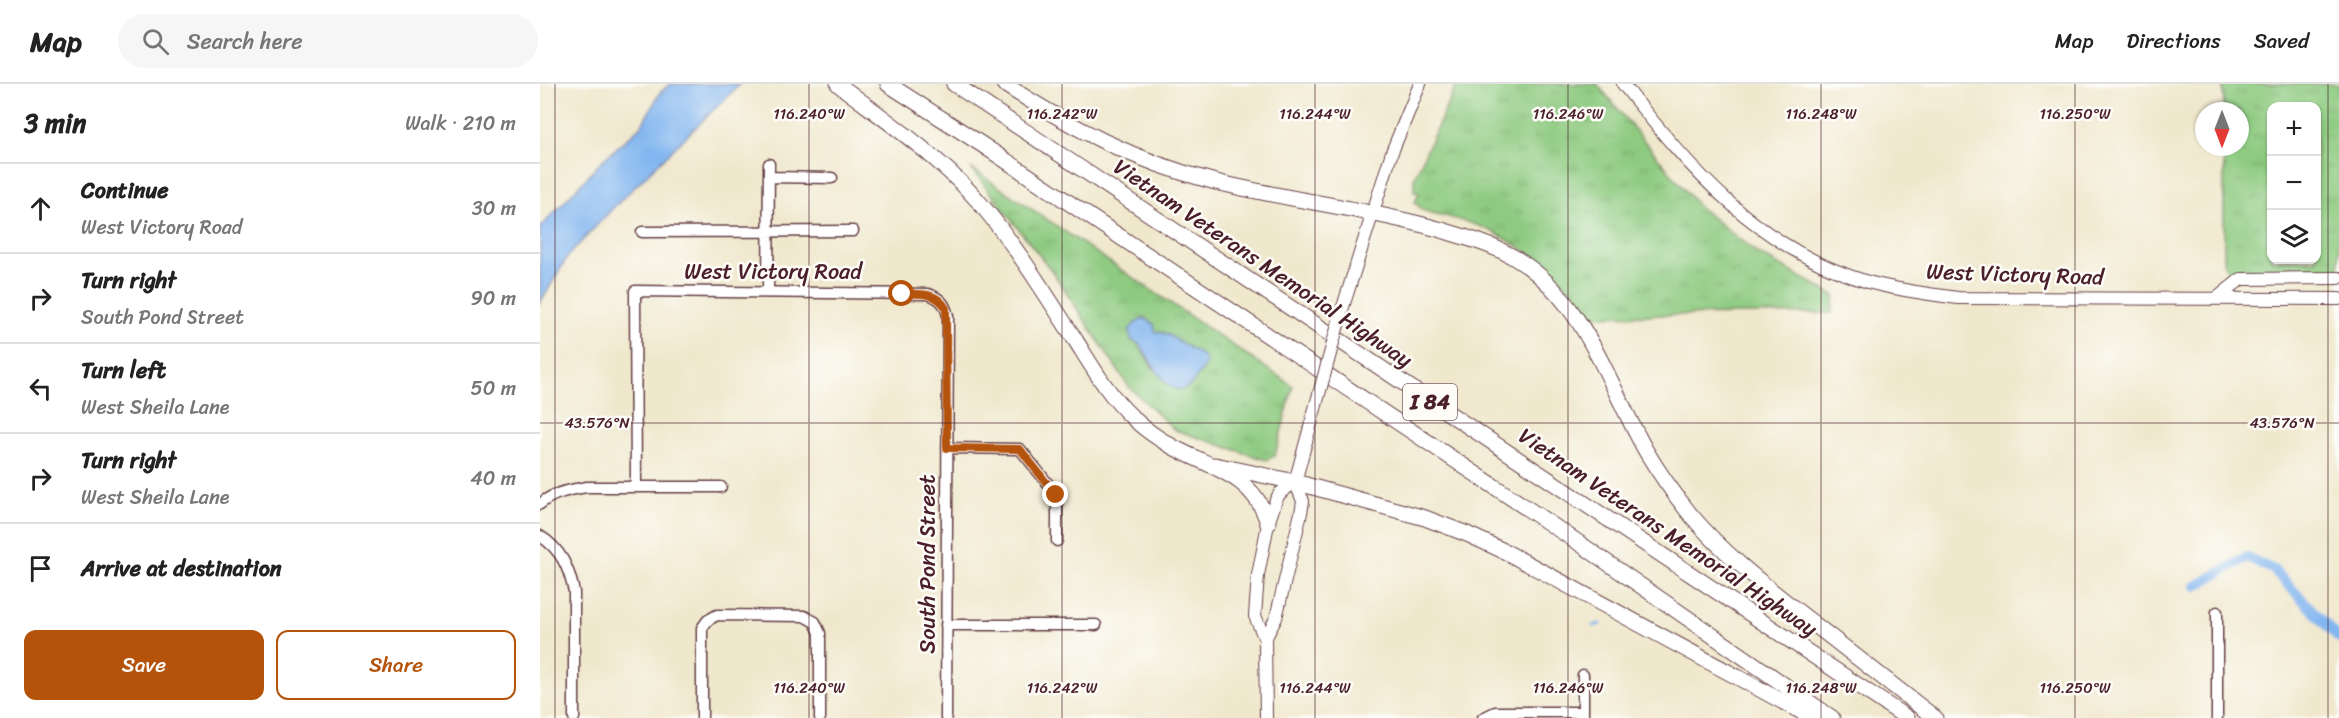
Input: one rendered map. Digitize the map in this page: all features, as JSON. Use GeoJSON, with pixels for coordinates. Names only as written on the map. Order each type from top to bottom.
{"type":"FeatureCollection","features":[{"type":"Feature","properties":{"kind":"highway"},"geometry":{"type":"LineString","coordinates":[[838,84],[928,153],[988,212],[1104,385],[1133,419],[1173,447],[1215,465],[1244,484],[1256,498],[1268,524]]}},
{"type":"Feature","properties":{"kind":"highway","name":"I 84"},"geometry":{"type":"LineString","coordinates":[[888,84],[1579,543],[1832,718]]}},
{"type":"Feature","properties":{"kind":"highway","name":"Vietnam Veterans Memorial Highway"},"geometry":{"type":"LineString","coordinates":[[954,84],[1907,718]]}},
{"type":"Feature","properties":{"kind":"highway"},"geometry":{"type":"LineString","coordinates":[[1005,84],[1104,143],[1160,166],[1215,182],[1416,223],[1490,246],[1515,258],[1535,272],[1560,295],[1578,321],[1646,451],[1666,482],[1697,521],[1747,572],[1935,718]]}},
{"type":"Feature","properties":{"kind":"highway"},"geometry":{"type":"LineString","coordinates":[[1215,465],[1295,482],[1425,518],[1467,534],[1506,552],[1813,718]]}},
{"type":"Feature","properties":{"kind":"main road"},"geometry":{"type":"LineString","coordinates":[[1265,639],[1276,618],[1301,513],[1302,501],[1295,482],[1342,310],[1392,152],[1420,84]]}},
{"type":"Feature","properties":{"kind":"main road","name":"West Victory Road"},"geometry":{"type":"LineString","coordinates":[[1623,84],[1675,150],[1720,196],[1770,234],[1800,253],[1865,281],[1900,290],[1958,298],[2339,299]]}},
{"type":"Feature","properties":{"kind":"main road"},"geometry":{"type":"LineString","coordinates":[[2216,299],[2241,279],[2339,278]]}},
{"type":"Feature","properties":{"kind":"main road"},"geometry":{"type":"LineString","coordinates":[[1266,718],[1265,639],[1255,616],[1258,575],[1268,524],[1280,493],[1295,482]]}},
{"type":"Feature","properties":{"kind":"street"},"geometry":{"type":"LineString","coordinates":[[768,292],[769,164]]}},
{"type":"Feature","properties":{"kind":"street"},"geometry":{"type":"LineString","coordinates":[[768,177],[832,177]]}},
{"type":"Feature","properties":{"kind":"street"},"geometry":{"type":"LineString","coordinates":[[642,232],[853,231]]}},
{"type":"Feature","properties":{"kind":"street","name":"West Victory Road"},"geometry":{"type":"LineString","coordinates":[[636,487],[635,291],[928,294],[937,297],[943,303]]}},
{"type":"Feature","properties":{"kind":"street","name":"South Pond Street"},"geometry":{"type":"LineString","coordinates":[[943,303],[948,316],[946,718]]}},
{"type":"Feature","properties":{"kind":"street"},"geometry":{"type":"LineString","coordinates":[[947,448],[1020,449],[1056,495],[1056,541]]}},
{"type":"Feature","properties":{"kind":"street"},"geometry":{"type":"LineString","coordinates":[[540,504],[566,490],[587,487],[721,488]]}},
{"type":"Feature","properties":{"kind":"street"},"geometry":{"type":"LineString","coordinates":[[540,536],[550,543],[563,558],[574,592],[574,718]]}},
{"type":"Feature","properties":{"kind":"street"},"geometry":{"type":"LineString","coordinates":[[2217,612],[2217,718]]}},
{"type":"Feature","properties":{"kind":"street"},"geometry":{"type":"LineString","coordinates":[[702,718],[702,628],[708,620],[717,615],[804,616],[815,622],[820,633],[820,718]]}},
{"type":"Feature","properties":{"kind":"street"},"geometry":{"type":"LineString","coordinates":[[946,624],[1096,625]]}},
{"type":"Feature","properties":{"kind":"street"},"geometry":{"type":"LineString","coordinates":[[1483,718],[1495,712],[1583,715],[1583,675]]}},
{"type":"Feature","properties":{"kind":"green space"},"geometry":{"type":"Polygon","coordinates":[[[1457,84],[1597,84],[1699,207],[1757,253],[1835,296],[1832,313],[1589,316],[1559,279],[1521,248],[1485,228],[1422,210],[1415,202],[1419,193],[1414,191],[1414,178],[1457,84]]]}},
{"type":"Feature","properties":{"kind":"green space"},"geometry":{"type":"Polygon","coordinates":[[[2223,84],[2339,84],[2339,271],[2228,271],[2224,262],[2224,156],[2249,156],[2249,102],[2224,102],[2223,84]]]}},
{"type":"Feature","properties":{"kind":"green space"},"geometry":{"type":"Polygon","coordinates":[[[971,168],[1293,386],[1275,456],[1266,460],[1175,430],[1129,387],[1054,274],[971,168]],[[1155,331],[1138,343],[1153,368],[1167,334],[1155,331]]]}},
{"type":"Feature","properties":{"kind":"water"},"geometry":{"type":"Polygon","coordinates":[[[670,84],[740,84],[614,207],[568,256],[540,303],[540,228],[603,160],[641,126],[660,93],[670,84]]]}},
{"type":"Feature","properties":{"kind":"water"},"geometry":{"type":"Polygon","coordinates":[[[1144,318],[1154,324],[1155,331],[1167,334],[1203,356],[1206,362],[1204,368],[1185,389],[1177,389],[1169,385],[1139,344],[1131,340],[1129,331],[1134,324],[1144,318]]]}},
{"type":"Feature","properties":{"kind":"waterway"},"geometry":{"type":"LineString","coordinates":[[2196,586],[2247,557],[2274,570],[2339,638]]}},
{"type":"Feature","properties":{"kind":"waterway"},"geometry":{"type":"LineString","coordinates":[[1593,626],[1600,624]]}},
{"type":"Feature","properties":{"kind":"route"},"geometry":{"type":"LineString","coordinates":[[902,294],[928,294],[937,297],[946,308],[948,316],[947,448],[1020,449],[1056,495]]}}]}
